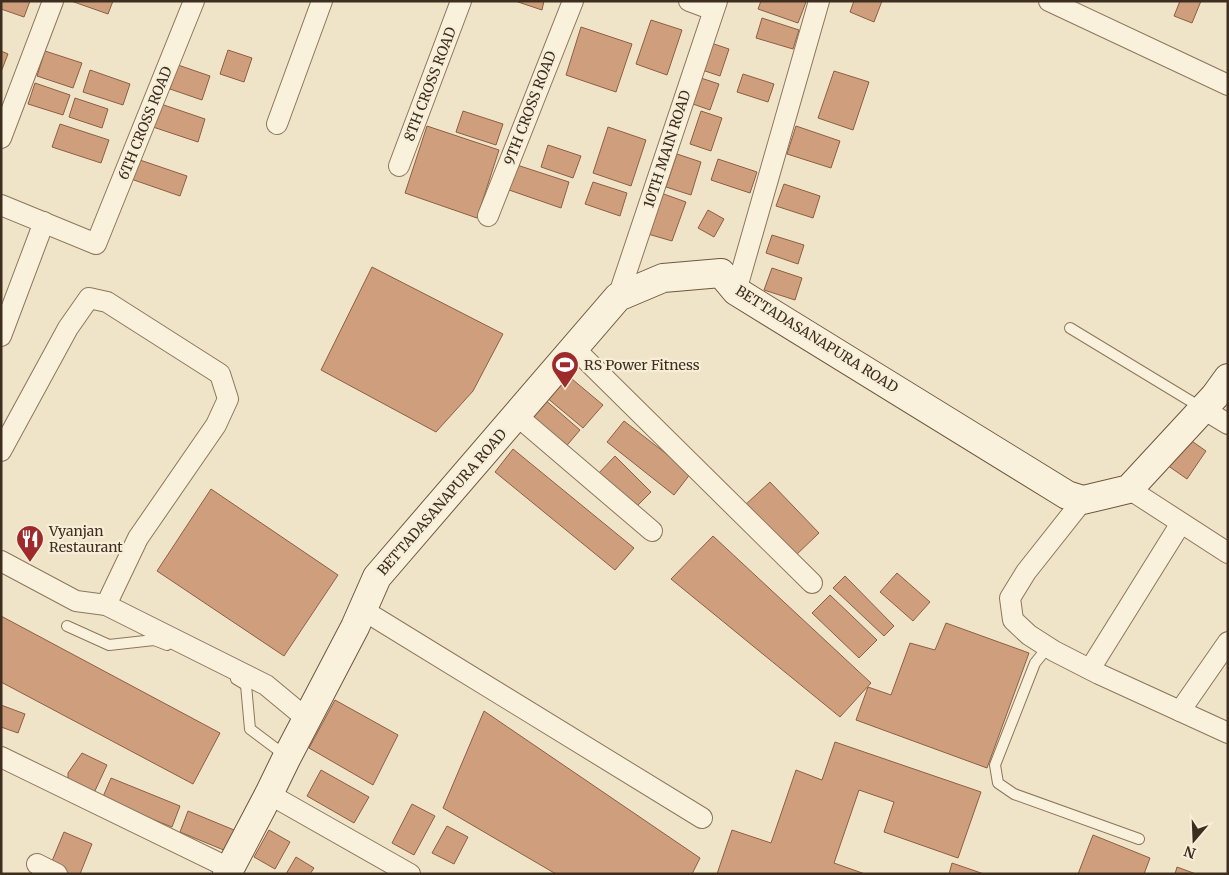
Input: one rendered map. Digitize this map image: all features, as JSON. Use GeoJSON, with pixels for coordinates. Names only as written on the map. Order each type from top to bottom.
{"type":"FeatureCollection","features":[{"type":"Feature","properties":{"kind":"street"},"geometry":{"type":"LineString","coordinates":[[1,138],[53,1]]}},
{"type":"Feature","properties":{"kind":"street","name":"6TH CROSS ROAD"},"geometry":{"type":"LineString","coordinates":[[44,222],[96,244],[194,1]]}},
{"type":"Feature","properties":{"kind":"street"},"geometry":{"type":"LineString","coordinates":[[278,124],[322,1]]}},
{"type":"Feature","properties":{"kind":"street","name":"8TH CROSS ROAD"},"geometry":{"type":"LineString","coordinates":[[399,166],[461,1]]}},
{"type":"Feature","properties":{"kind":"street","name":"9TH CROSS ROAD"},"geometry":{"type":"LineString","coordinates":[[488,216],[573,1]]}},
{"type":"Feature","properties":{"kind":"street"},"geometry":{"type":"LineString","coordinates":[[689,1],[715,6]]}},
{"type":"Feature","properties":{"kind":"street"},"geometry":{"type":"LineString","coordinates":[[736,291],[819,1]]}},
{"type":"Feature","properties":{"kind":"street"},"geometry":{"type":"LineString","coordinates":[[1049,1],[1228,85]]}},
{"type":"Feature","properties":{"kind":"street","name":"10TH MAIN ROAD"},"geometry":{"type":"LineString","coordinates":[[618,297],[715,6]]}},
{"type":"Feature","properties":{"kind":"street"},"geometry":{"type":"LineString","coordinates":[[1,204],[44,222],[1,336]]}},
{"type":"Feature","properties":{"kind":"street","name":"BETTADASANAPURA ROAD"},"geometry":{"type":"LineString","coordinates":[[229,871],[355,627],[377,577],[618,297],[663,278],[721,272],[736,291],[1067,495],[1084,500]]}},
{"type":"Feature","properties":{"kind":"street"},"geometry":{"type":"LineString","coordinates":[[1,451],[68,328],[89,298],[107,302],[220,374],[228,399],[216,425],[138,538],[106,605]]}},
{"type":"Feature","properties":{"kind":"street"},"geometry":{"type":"LineString","coordinates":[[574,348],[812,582]]}},
{"type":"Feature","properties":{"kind":"street"},"geometry":{"type":"LineString","coordinates":[[1228,378],[1215,396],[1129,489],[1084,500],[1026,572],[1010,598],[1013,620],[1029,635],[1048,647],[1090,669],[1228,733]]}},
{"type":"Feature","properties":{"kind":"street"},"geometry":{"type":"LineString","coordinates":[[1203,409],[1228,424]]}},
{"type":"Feature","properties":{"kind":"street"},"geometry":{"type":"LineString","coordinates":[[516,415],[652,531]]}},
{"type":"Feature","properties":{"kind":"street"},"geometry":{"type":"LineString","coordinates":[[1129,489],[1228,553]]}},
{"type":"Feature","properties":{"kind":"street"},"geometry":{"type":"LineString","coordinates":[[1090,669],[1181,523]]}},
{"type":"Feature","properties":{"kind":"street"},"geometry":{"type":"LineString","coordinates":[[1,561],[76,601],[106,605],[266,685],[307,719]]}},
{"type":"Feature","properties":{"kind":"street"},"geometry":{"type":"LineString","coordinates":[[363,610],[702,818]]}},
{"type":"Feature","properties":{"kind":"street"},"geometry":{"type":"LineString","coordinates":[[1180,711],[1228,642]]}},
{"type":"Feature","properties":{"kind":"street"},"geometry":{"type":"LineString","coordinates":[[1,757],[229,871]]}},
{"type":"Feature","properties":{"kind":"street"},"geometry":{"type":"LineString","coordinates":[[269,794],[410,874]]}},
{"type":"Feature","properties":{"kind":"street"},"geometry":{"type":"LineString","coordinates":[[37,864],[57,874]]}},
{"type":"Feature","properties":{"kind":"lane"},"geometry":{"type":"LineString","coordinates":[[1070,328],[1203,409]]}},
{"type":"Feature","properties":{"kind":"lane"},"geometry":{"type":"LineString","coordinates":[[67,626],[109,645],[154,640],[217,667],[246,685],[250,729],[287,757]]}},
{"type":"Feature","properties":{"kind":"lane"},"geometry":{"type":"LineString","coordinates":[[1048,647],[1035,663],[995,765],[998,783],[1014,794],[1139,839]]}},
{"type":"Feature","properties":{"kind":"building"},"geometry":{"type":"Polygon","coordinates":[[[1,1],[30,1],[24,17],[1,9],[1,1]]]}},
{"type":"Feature","properties":{"kind":"building"},"geometry":{"type":"Polygon","coordinates":[[[71,1],[113,1],[108,14],[71,1]]]}},
{"type":"Feature","properties":{"kind":"building"},"geometry":{"type":"Polygon","coordinates":[[[515,1],[544,1],[542,10],[515,1]]]}},
{"type":"Feature","properties":{"kind":"building"},"geometry":{"type":"Polygon","coordinates":[[[761,1],[806,2],[798,23],[758,9],[761,1]]]}},
{"type":"Feature","properties":{"kind":"building"},"geometry":{"type":"Polygon","coordinates":[[[854,1],[882,1],[874,22],[850,12],[854,1]]]}},
{"type":"Feature","properties":{"kind":"building"},"geometry":{"type":"Polygon","coordinates":[[[1180,1],[1201,1],[1192,23],[1174,16],[1180,1]]]}},
{"type":"Feature","properties":{"kind":"building"},"geometry":{"type":"Polygon","coordinates":[[[762,18],[799,30],[793,49],[756,38],[762,18]]]}},
{"type":"Feature","properties":{"kind":"building"},"geometry":{"type":"Polygon","coordinates":[[[651,20],[682,30],[667,75],[636,64],[651,20]]]}},
{"type":"Feature","properties":{"kind":"building"},"geometry":{"type":"Polygon","coordinates":[[[581,27],[632,44],[616,92],[566,75],[581,27]]]}},
{"type":"Feature","properties":{"kind":"building"},"geometry":{"type":"Polygon","coordinates":[[[708,42],[729,49],[720,76],[699,69],[708,42]]]}},
{"type":"Feature","properties":{"kind":"building"},"geometry":{"type":"Polygon","coordinates":[[[228,50],[252,58],[244,82],[220,74],[228,50]]]}},
{"type":"Feature","properties":{"kind":"building"},"geometry":{"type":"Polygon","coordinates":[[[1,51],[8,54],[1,72],[1,51]]]}},
{"type":"Feature","properties":{"kind":"building"},"geometry":{"type":"Polygon","coordinates":[[[45,51],[82,63],[73,88],[37,76],[45,51]]]}},
{"type":"Feature","properties":{"kind":"building"},"geometry":{"type":"Polygon","coordinates":[[[178,65],[210,76],[202,100],[170,89],[178,65]]]}},
{"type":"Feature","properties":{"kind":"building"},"geometry":{"type":"Polygon","coordinates":[[[90,70],[130,84],[123,105],[83,92],[90,70]]]}},
{"type":"Feature","properties":{"kind":"building"},"geometry":{"type":"Polygon","coordinates":[[[834,71],[869,82],[853,130],[818,118],[834,71]]]}},
{"type":"Feature","properties":{"kind":"building"},"geometry":{"type":"Polygon","coordinates":[[[743,74],[774,84],[768,102],[737,92],[743,74]]]}},
{"type":"Feature","properties":{"kind":"building"},"geometry":{"type":"Polygon","coordinates":[[[698,77],[719,84],[710,110],[690,103],[698,77]]]}},
{"type":"Feature","properties":{"kind":"building"},"geometry":{"type":"Polygon","coordinates":[[[35,83],[70,95],[63,115],[28,104],[35,83]]]}},
{"type":"Feature","properties":{"kind":"building"},"geometry":{"type":"Polygon","coordinates":[[[75,98],[108,109],[102,128],[69,117],[75,98]]]}},
{"type":"Feature","properties":{"kind":"building"},"geometry":{"type":"Polygon","coordinates":[[[158,103],[205,119],[198,142],[150,126],[158,103]]]}},
{"type":"Feature","properties":{"kind":"building"},"geometry":{"type":"Polygon","coordinates":[[[463,111],[503,124],[496,145],[456,132],[463,111]]]}},
{"type":"Feature","properties":{"kind":"building"},"geometry":{"type":"Polygon","coordinates":[[[701,111],[722,118],[711,151],[690,144],[701,111]]]}},
{"type":"Feature","properties":{"kind":"building"},"geometry":{"type":"Polygon","coordinates":[[[60,124],[109,140],[101,163],[52,147],[60,124]]]}},
{"type":"Feature","properties":{"kind":"building"},"geometry":{"type":"Polygon","coordinates":[[[427,126],[499,150],[477,218],[405,193],[427,126]]]}},
{"type":"Feature","properties":{"kind":"building"},"geometry":{"type":"Polygon","coordinates":[[[796,126],[840,141],[831,168],[787,154],[796,126]]]}},
{"type":"Feature","properties":{"kind":"building"},"geometry":{"type":"Polygon","coordinates":[[[608,127],[646,140],[631,186],[593,173],[608,127]]]}},
{"type":"Feature","properties":{"kind":"building"},"geometry":{"type":"Polygon","coordinates":[[[548,145],[581,156],[573,178],[541,167],[548,145]]]}},
{"type":"Feature","properties":{"kind":"building"},"geometry":{"type":"Polygon","coordinates":[[[677,154],[701,162],[691,195],[666,187],[677,154]]]}},
{"type":"Feature","properties":{"kind":"building"},"geometry":{"type":"Polygon","coordinates":[[[137,159],[187,176],[180,196],[131,179],[137,159]]]}},
{"type":"Feature","properties":{"kind":"building"},"geometry":{"type":"Polygon","coordinates":[[[718,159],[757,172],[750,193],[711,180],[718,159]]]}},
{"type":"Feature","properties":{"kind":"building"},"geometry":{"type":"Polygon","coordinates":[[[517,165],[569,182],[561,208],[509,190],[517,165]]]}},
{"type":"Feature","properties":{"kind":"building"},"geometry":{"type":"Polygon","coordinates":[[[593,182],[627,193],[620,216],[585,204],[593,182]]]}},
{"type":"Feature","properties":{"kind":"building"},"geometry":{"type":"Polygon","coordinates":[[[784,184],[820,196],[813,218],[776,206],[784,184]]]}},
{"type":"Feature","properties":{"kind":"building"},"geometry":{"type":"Polygon","coordinates":[[[661,193],[686,202],[672,241],[648,234],[661,193]]]}},
{"type":"Feature","properties":{"kind":"building"},"geometry":{"type":"Polygon","coordinates":[[[708,210],[724,219],[714,237],[698,228],[708,210]]]}},
{"type":"Feature","properties":{"kind":"building"},"geometry":{"type":"Polygon","coordinates":[[[772,235],[804,245],[798,264],[766,253],[772,235]]]}},
{"type":"Feature","properties":{"kind":"building"},"geometry":{"type":"Polygon","coordinates":[[[372,267],[503,334],[473,391],[436,432],[321,370],[372,267]]]}},
{"type":"Feature","properties":{"kind":"building"},"geometry":{"type":"Polygon","coordinates":[[[772,268],[802,278],[795,300],[764,290],[772,268]]]}},
{"type":"Feature","properties":{"kind":"building"},"geometry":{"type":"Polygon","coordinates":[[[566,374],[603,405],[583,428],[546,397],[566,374]]]}},
{"type":"Feature","properties":{"kind":"building"},"geometry":{"type":"Polygon","coordinates":[[[543,398],[580,430],[563,450],[526,419],[543,398]]]}},
{"type":"Feature","properties":{"kind":"building"},"geometry":{"type":"Polygon","coordinates":[[[624,421],[691,473],[674,495],[607,442],[624,421]]]}},
{"type":"Feature","properties":{"kind":"building"},"geometry":{"type":"Polygon","coordinates":[[[1186,437],[1206,451],[1187,479],[1167,465],[1186,437]]]}},
{"type":"Feature","properties":{"kind":"building"},"geometry":{"type":"Polygon","coordinates":[[[513,449],[634,548],[615,570],[495,472],[513,449]]]}},
{"type":"Feature","properties":{"kind":"building"},"geometry":{"type":"Polygon","coordinates":[[[615,456],[651,492],[633,510],[597,475],[615,456]]]}},
{"type":"Feature","properties":{"kind":"building"},"geometry":{"type":"Polygon","coordinates":[[[770,482],[819,533],[794,557],[744,506],[770,482]]]}},
{"type":"Feature","properties":{"kind":"building"},"geometry":{"type":"Polygon","coordinates":[[[211,489],[338,575],[284,656],[157,571],[211,489]]]}},
{"type":"Feature","properties":{"kind":"building"},"geometry":{"type":"Polygon","coordinates":[[[713,536],[871,683],[840,717],[671,579],[713,536]]]}},
{"type":"Feature","properties":{"kind":"building"},"geometry":{"type":"Polygon","coordinates":[[[897,573],[930,602],[913,621],[880,592],[897,573]]]}},
{"type":"Feature","properties":{"kind":"building"},"geometry":{"type":"Polygon","coordinates":[[[845,576],[894,626],[884,636],[833,588],[845,576]]]}},
{"type":"Feature","properties":{"kind":"building"},"geometry":{"type":"Polygon","coordinates":[[[830,595],[877,640],[859,658],[812,613],[830,595]]]}},
{"type":"Feature","properties":{"kind":"building"},"geometry":{"type":"Polygon","coordinates":[[[1,616],[220,733],[193,784],[1,682],[1,616]]]}},
{"type":"Feature","properties":{"kind":"building"},"geometry":{"type":"Polygon","coordinates":[[[946,623],[1029,653],[987,768],[856,720],[868,687],[891,695],[910,643],[935,650],[946,623]]]}},
{"type":"Feature","properties":{"kind":"building"},"geometry":{"type":"Polygon","coordinates":[[[335,700],[398,735],[373,785],[309,748],[335,700]]]}},
{"type":"Feature","properties":{"kind":"building"},"geometry":{"type":"Polygon","coordinates":[[[1,705],[25,714],[18,733],[1,727],[1,705]]]}},
{"type":"Feature","properties":{"kind":"building"},"geometry":{"type":"Polygon","coordinates":[[[484,711],[700,858],[692,874],[556,874],[443,808],[484,711]]]}},
{"type":"Feature","properties":{"kind":"building"},"geometry":{"type":"Polygon","coordinates":[[[835,742],[981,792],[958,858],[884,832],[894,802],[859,790],[834,863],[865,874],[717,874],[732,830],[771,843],[796,770],[822,780],[835,742]]]}},
{"type":"Feature","properties":{"kind":"building"},"geometry":{"type":"Polygon","coordinates":[[[82,753],[107,765],[93,795],[68,783],[68,773],[82,753]]]}},
{"type":"Feature","properties":{"kind":"building"},"geometry":{"type":"Polygon","coordinates":[[[321,770],[369,797],[354,823],[307,796],[321,770]]]}},
{"type":"Feature","properties":{"kind":"building"},"geometry":{"type":"Polygon","coordinates":[[[111,778],[180,806],[172,827],[102,799],[111,778]]]}},
{"type":"Feature","properties":{"kind":"building"},"geometry":{"type":"Polygon","coordinates":[[[412,804],[435,816],[414,855],[392,843],[412,804]]]}},
{"type":"Feature","properties":{"kind":"building"},"geometry":{"type":"Polygon","coordinates":[[[188,811],[239,832],[231,853],[180,832],[188,811]]]}},
{"type":"Feature","properties":{"kind":"building"},"geometry":{"type":"Polygon","coordinates":[[[447,826],[468,837],[454,864],[432,853],[447,826]]]}},
{"type":"Feature","properties":{"kind":"building"},"geometry":{"type":"Polygon","coordinates":[[[269,830],[290,842],[275,869],[254,857],[269,830]]]}},
{"type":"Feature","properties":{"kind":"building"},"geometry":{"type":"Polygon","coordinates":[[[64,832],[92,844],[80,874],[69,874],[50,866],[64,832]]]}},
{"type":"Feature","properties":{"kind":"building"},"geometry":{"type":"Polygon","coordinates":[[[1093,835],[1150,858],[1144,874],[1078,874],[1093,835]]]}},
{"type":"Feature","properties":{"kind":"building"},"geometry":{"type":"Polygon","coordinates":[[[296,857],[314,868],[310,874],[286,874],[296,857]]]}},
{"type":"Feature","properties":{"kind":"building"},"geometry":{"type":"Polygon","coordinates":[[[952,863],[984,874],[949,874],[952,863]]]}},
{"type":"Feature","properties":{"kind":"building"},"geometry":{"type":"Polygon","coordinates":[[[1177,867],[1196,874],[1175,874],[1177,867]]]}},
{"type":"Feature","properties":{"kind":"place","name":"RS Power Fitness"},"geometry":{"type":"Point","coordinates":[565,389]}},
{"type":"Feature","properties":{"kind":"place","name":"Vyanjan Restaurant"},"geometry":{"type":"Point","coordinates":[30,563]}}]}
